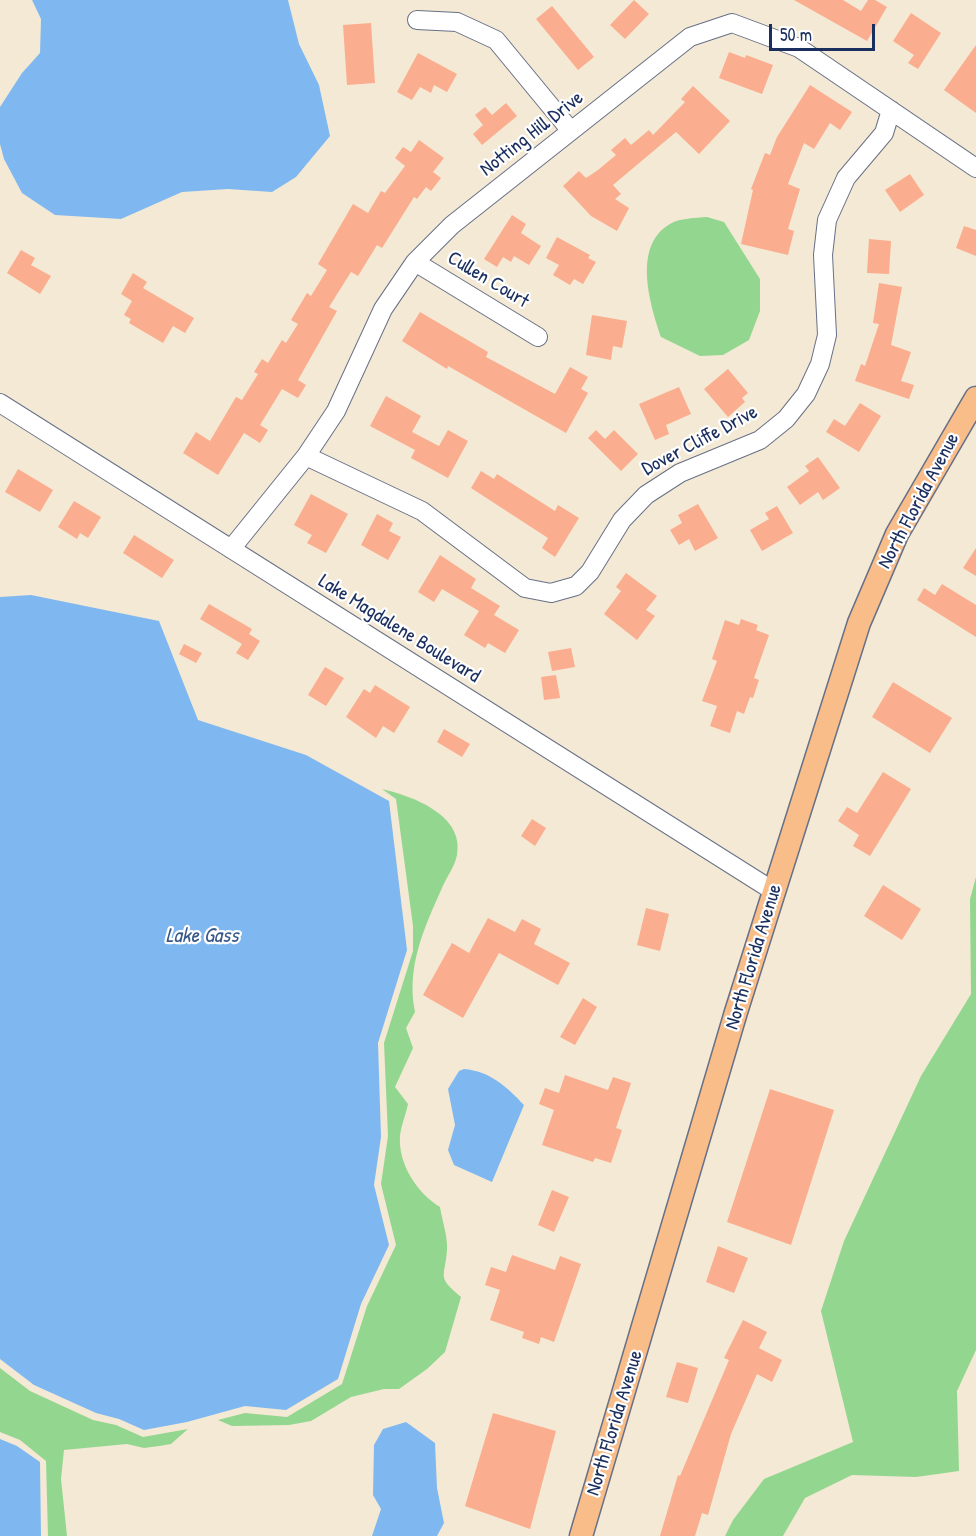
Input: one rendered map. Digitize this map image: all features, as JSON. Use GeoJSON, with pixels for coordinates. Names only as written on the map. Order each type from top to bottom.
{"type":"FeatureCollection","features":[{"type":"Feature","properties":{"kind":"main road","name":"North Florida Avenue"},"geometry":{"type":"LineString","coordinates":[[581,1536],[736,1012],[859,623],[897,534],[976,398]]}},
{"type":"Feature","properties":{"kind":"street"},"geometry":{"type":"LineString","coordinates":[[417,20],[457,22],[496,40],[571,131]]}},
{"type":"Feature","properties":{"kind":"street","name":"Notting Hill Drive"},"geometry":{"type":"LineString","coordinates":[[231,549],[306,456],[336,411],[383,309],[415,262],[452,225],[690,37],[732,23],[800,48],[976,168]]}},
{"type":"Feature","properties":{"kind":"street","name":"Dover Cliffe Drive"},"geometry":{"type":"LineString","coordinates":[[306,456],[422,511],[525,588],[551,594],[576,586],[590,572],[622,519],[646,495],[680,473],[760,440],[786,419],[806,394],[820,364],[827,335],[823,255],[827,220],[846,178],[884,133],[891,110]]}},
{"type":"Feature","properties":{"kind":"street","name":"Cullen Court"},"geometry":{"type":"LineString","coordinates":[[415,262],[537,337]]}},
{"type":"Feature","properties":{"kind":"street","name":"Lake Magdalene Boulevard"},"geometry":{"type":"LineString","coordinates":[[0,403],[775,892]]}},
{"type":"Feature","properties":{"kind":"green space"},"geometry":{"type":"Polygon","coordinates":[[[707,217],[724,222],[760,279],[760,311],[749,340],[723,355],[700,356],[661,337],[652,309],[647,276],[651,246],[658,234],[674,222],[707,217]]]}},
{"type":"Feature","properties":{"kind":"green space"},"geometry":{"type":"Polygon","coordinates":[[[382,789],[421,802],[434,810],[445,818],[453,829],[457,841],[456,859],[418,948],[413,979],[415,1012],[406,1028],[413,1048],[395,1087],[408,1104],[400,1136],[402,1157],[417,1186],[440,1207],[447,1245],[444,1276],[448,1285],[461,1297],[445,1352],[427,1369],[399,1389],[384,1389],[351,1397],[311,1421],[289,1425],[232,1426],[218,1420],[245,1413],[287,1417],[342,1384],[367,1306],[396,1245],[381,1184],[388,1136],[384,1043],[413,951],[413,926],[396,799],[382,789]]]}},
{"type":"Feature","properties":{"kind":"green space"},"geometry":{"type":"Polygon","coordinates":[[[976,877],[976,1350],[957,1391],[959,1471],[916,1477],[852,1475],[805,1498],[783,1536],[725,1536],[733,1520],[764,1479],[853,1442],[821,1311],[844,1241],[921,1076],[971,994],[970,899],[976,877]]]}},
{"type":"Feature","properties":{"kind":"green space"},"geometry":{"type":"Polygon","coordinates":[[[0,1368],[30,1391],[93,1420],[116,1425],[143,1437],[188,1429],[171,1444],[144,1448],[127,1444],[64,1450],[61,1479],[67,1536],[48,1536],[46,1461],[20,1440],[0,1432],[0,1368]]]}},
{"type":"Feature","properties":{"kind":"water"},"geometry":{"type":"Polygon","coordinates":[[[32,0],[288,0],[299,44],[319,85],[330,136],[296,177],[272,192],[228,189],[182,192],[121,219],[55,215],[22,193],[4,159],[0,144],[0,107],[22,73],[40,53],[41,19],[32,0]]]}},
{"type":"Feature","properties":{"kind":"water","name":"Lake Gass"},"geometry":{"type":"Polygon","coordinates":[[[31,595],[159,621],[198,720],[306,755],[389,801],[407,950],[378,1043],[381,1137],[374,1185],[389,1245],[361,1304],[338,1379],[286,1410],[245,1406],[187,1422],[144,1430],[119,1419],[96,1413],[34,1385],[0,1359],[0,597],[31,595]]]}},
{"type":"Feature","properties":{"kind":"water"},"geometry":{"type":"Polygon","coordinates":[[[464,1069],[490,1077],[504,1086],[524,1105],[492,1182],[454,1165],[448,1150],[455,1125],[448,1089],[459,1071],[464,1069]]]}},
{"type":"Feature","properties":{"kind":"water"},"geometry":{"type":"Polygon","coordinates":[[[406,1422],[435,1443],[437,1488],[444,1523],[437,1536],[372,1536],[381,1509],[373,1495],[374,1445],[383,1429],[406,1422]]]}},
{"type":"Feature","properties":{"kind":"water"},"geometry":{"type":"Polygon","coordinates":[[[0,1439],[17,1446],[40,1462],[41,1536],[0,1536],[0,1439]]]}},
{"type":"Feature","properties":{"kind":"building"},"geometry":{"type":"Polygon","coordinates":[[[634,0],[649,14],[625,39],[610,25],[634,0]]]}},
{"type":"Feature","properties":{"kind":"building"},"geometry":{"type":"Polygon","coordinates":[[[794,0],[843,0],[861,11],[868,0],[875,0],[887,7],[867,41],[794,0]]]}},
{"type":"Feature","properties":{"kind":"building"},"geometry":{"type":"Polygon","coordinates":[[[552,6],[594,57],[578,70],[536,19],[552,6]]]}},
{"type":"Feature","properties":{"kind":"building"},"geometry":{"type":"Polygon","coordinates":[[[911,13],[941,33],[918,69],[908,63],[914,55],[893,41],[911,13]]]}},
{"type":"Feature","properties":{"kind":"building"},"geometry":{"type":"Polygon","coordinates":[[[371,23],[375,83],[347,85],[343,25],[371,23]]]}},
{"type":"Feature","properties":{"kind":"building"},"geometry":{"type":"Polygon","coordinates":[[[976,45],[976,113],[944,90],[976,45]]]}},
{"type":"Feature","properties":{"kind":"building"},"geometry":{"type":"Polygon","coordinates":[[[729,52],[745,58],[746,55],[773,65],[762,94],[719,78],[729,52]]]}},
{"type":"Feature","properties":{"kind":"building"},"geometry":{"type":"Polygon","coordinates":[[[418,53],[457,74],[447,92],[434,85],[431,93],[420,87],[412,100],[397,92],[418,53]]]}},
{"type":"Feature","properties":{"kind":"building"},"geometry":{"type":"Polygon","coordinates":[[[810,85],[852,112],[840,130],[830,123],[814,149],[804,143],[788,184],[800,189],[788,229],[794,231],[788,255],[741,244],[753,190],[751,189],[765,153],[770,155],[777,137],[810,85]]]}},
{"type":"Feature","properties":{"kind":"building"},"geometry":{"type":"Polygon","coordinates":[[[693,86],[730,121],[699,154],[676,132],[613,185],[621,194],[615,199],[629,208],[617,231],[591,216],[563,186],[579,171],[586,178],[598,170],[616,155],[611,150],[625,138],[631,145],[649,130],[653,135],[685,102],[681,99],[693,86]]]}},
{"type":"Feature","properties":{"kind":"building"},"geometry":{"type":"Polygon","coordinates":[[[506,103],[517,116],[482,145],[473,134],[483,125],[475,115],[485,107],[492,115],[506,103]]]}},
{"type":"Feature","properties":{"kind":"building"},"geometry":{"type":"Polygon","coordinates":[[[419,140],[444,158],[433,172],[441,178],[431,191],[426,187],[417,199],[414,197],[382,248],[377,245],[358,276],[351,272],[329,307],[337,311],[298,380],[306,385],[298,398],[282,389],[260,425],[268,430],[260,443],[244,433],[218,475],[183,453],[196,432],[210,441],[236,397],[242,400],[258,374],[254,372],[262,359],[268,363],[282,340],[286,343],[298,324],[291,320],[307,293],[311,296],[327,270],[318,264],[353,204],[368,213],[381,191],[385,193],[405,166],[395,158],[403,147],[411,152],[419,140]]]}},
{"type":"Feature","properties":{"kind":"building"},"geometry":{"type":"Polygon","coordinates":[[[910,174],[924,195],[900,212],[885,190],[910,174]]]}},
{"type":"Feature","properties":{"kind":"building"},"geometry":{"type":"Polygon","coordinates":[[[512,215],[526,224],[521,233],[541,246],[529,265],[514,256],[511,262],[503,257],[497,267],[484,259],[512,215]]]}},
{"type":"Feature","properties":{"kind":"building"},"geometry":{"type":"Polygon","coordinates":[[[964,226],[976,230],[976,256],[956,248],[964,226]]]}},
{"type":"Feature","properties":{"kind":"building"},"geometry":{"type":"Polygon","coordinates":[[[557,237],[590,255],[588,258],[596,262],[583,284],[574,279],[570,285],[553,275],[559,265],[546,258],[557,237]]]}},
{"type":"Feature","properties":{"kind":"building"},"geometry":{"type":"Polygon","coordinates":[[[869,239],[891,241],[889,274],[867,273],[869,239]]]}},
{"type":"Feature","properties":{"kind":"building"},"geometry":{"type":"Polygon","coordinates":[[[21,250],[35,258],[31,265],[51,276],[40,294],[7,273],[21,250]]]}},
{"type":"Feature","properties":{"kind":"building"},"geometry":{"type":"Polygon","coordinates":[[[133,273],[147,282],[143,288],[194,318],[185,333],[173,326],[163,343],[129,323],[131,319],[124,315],[132,301],[121,294],[133,273]]]}},
{"type":"Feature","properties":{"kind":"building"},"geometry":{"type":"Polygon","coordinates":[[[879,283],[902,287],[891,345],[911,352],[901,381],[914,385],[909,399],[855,381],[861,364],[865,366],[879,324],[873,323],[879,283]]]}},
{"type":"Feature","properties":{"kind":"building"},"geometry":{"type":"Polygon","coordinates":[[[420,312],[488,352],[486,357],[555,394],[570,367],[588,377],[581,389],[588,393],[566,433],[448,366],[447,369],[402,341],[420,312]]]}},
{"type":"Feature","properties":{"kind":"building"},"geometry":{"type":"Polygon","coordinates":[[[592,315],[627,321],[622,348],[613,346],[611,360],[586,355],[592,315]]]}},
{"type":"Feature","properties":{"kind":"building"},"geometry":{"type":"Polygon","coordinates":[[[728,369],[748,393],[742,398],[745,402],[728,417],[704,389],[728,369]]]}},
{"type":"Feature","properties":{"kind":"building"},"geometry":{"type":"Polygon","coordinates":[[[679,387],[691,414],[666,425],[669,434],[655,440],[639,404],[679,387]]]}},
{"type":"Feature","properties":{"kind":"building"},"geometry":{"type":"Polygon","coordinates":[[[386,396],[421,416],[412,432],[439,446],[448,430],[468,441],[448,478],[411,458],[415,450],[370,426],[386,396]]]}},
{"type":"Feature","properties":{"kind":"building"},"geometry":{"type":"Polygon","coordinates":[[[860,403],[881,416],[859,452],[826,432],[834,419],[845,426],[860,403]]]}},
{"type":"Feature","properties":{"kind":"building"},"geometry":{"type":"Polygon","coordinates":[[[596,430],[605,439],[614,430],[638,454],[621,471],[588,438],[596,430]]]}},
{"type":"Feature","properties":{"kind":"building"},"geometry":{"type":"Polygon","coordinates":[[[818,457],[840,488],[823,500],[818,492],[800,505],[787,487],[809,471],[805,466],[818,457]]]}},
{"type":"Feature","properties":{"kind":"building"},"geometry":{"type":"Polygon","coordinates":[[[18,469],[53,490],[40,512],[5,492],[18,469]]]}},
{"type":"Feature","properties":{"kind":"building"},"geometry":{"type":"Polygon","coordinates":[[[481,471],[494,479],[497,474],[555,511],[558,505],[579,518],[555,557],[542,548],[548,538],[471,488],[481,471]]]}},
{"type":"Feature","properties":{"kind":"building"},"geometry":{"type":"Polygon","coordinates":[[[311,494],[348,514],[326,553],[307,543],[312,535],[294,525],[311,494]]]}},
{"type":"Feature","properties":{"kind":"building"},"geometry":{"type":"Polygon","coordinates":[[[74,501],[101,517],[88,538],[80,533],[77,539],[58,527],[74,501]]]}},
{"type":"Feature","properties":{"kind":"building"},"geometry":{"type":"Polygon","coordinates":[[[698,504],[718,538],[695,551],[689,539],[679,545],[670,530],[682,523],[678,515],[698,504]]]}},
{"type":"Feature","properties":{"kind":"building"},"geometry":{"type":"Polygon","coordinates":[[[777,506],[793,533],[762,551],[750,530],[769,519],[765,513],[777,506]]]}},
{"type":"Feature","properties":{"kind":"building"},"geometry":{"type":"Polygon","coordinates":[[[377,514],[393,523],[389,531],[401,537],[388,560],[361,545],[377,514]]]}},
{"type":"Feature","properties":{"kind":"building"},"geometry":{"type":"Polygon","coordinates":[[[134,535],[174,560],[162,578],[123,553],[134,535]]]}},
{"type":"Feature","properties":{"kind":"building"},"geometry":{"type":"Polygon","coordinates":[[[976,548],[976,576],[963,568],[976,548]]]}},
{"type":"Feature","properties":{"kind":"building"},"geometry":{"type":"Polygon","coordinates":[[[440,555],[476,579],[471,588],[500,606],[494,615],[519,630],[505,653],[488,643],[485,648],[464,635],[479,611],[442,589],[434,602],[418,592],[440,555]]]}},
{"type":"Feature","properties":{"kind":"building"},"geometry":{"type":"Polygon","coordinates":[[[626,573],[657,596],[646,610],[655,616],[637,640],[604,614],[621,591],[616,587],[626,573]]]}},
{"type":"Feature","properties":{"kind":"building"},"geometry":{"type":"Polygon","coordinates":[[[942,584],[976,605],[976,637],[917,600],[924,588],[935,595],[942,584]]]}},
{"type":"Feature","properties":{"kind":"building"},"geometry":{"type":"Polygon","coordinates":[[[209,604],[252,629],[249,634],[260,641],[248,660],[236,653],[242,644],[200,619],[209,604]]]}},
{"type":"Feature","properties":{"kind":"building"},"geometry":{"type":"Polygon","coordinates":[[[741,619],[758,625],[756,630],[769,635],[754,678],[759,680],[753,698],[750,697],[744,714],[737,711],[730,733],[710,726],[717,706],[702,701],[717,661],[712,659],[725,620],[739,625],[741,619]]]}},
{"type":"Feature","properties":{"kind":"building"},"geometry":{"type":"Polygon","coordinates":[[[184,644],[202,653],[196,663],[179,654],[184,644]]]}},
{"type":"Feature","properties":{"kind":"building"},"geometry":{"type":"Polygon","coordinates":[[[571,648],[575,667],[552,671],[548,652],[571,648]]]}},
{"type":"Feature","properties":{"kind":"building"},"geometry":{"type":"Polygon","coordinates":[[[325,667],[344,678],[326,706],[308,695],[325,667]]]}},
{"type":"Feature","properties":{"kind":"building"},"geometry":{"type":"Polygon","coordinates":[[[556,675],[560,698],[544,700],[541,677],[556,675]]]}},
{"type":"Feature","properties":{"kind":"building"},"geometry":{"type":"Polygon","coordinates":[[[893,682],[952,718],[930,753],[872,717],[893,682]]]}},
{"type":"Feature","properties":{"kind":"building"},"geometry":{"type":"Polygon","coordinates":[[[375,685],[410,707],[394,733],[383,726],[376,738],[346,717],[364,689],[370,693],[375,685]]]}},
{"type":"Feature","properties":{"kind":"building"},"geometry":{"type":"Polygon","coordinates":[[[444,729],[470,744],[462,757],[437,742],[444,729]]]}},
{"type":"Feature","properties":{"kind":"building"},"geometry":{"type":"Polygon","coordinates":[[[883,772],[911,789],[870,856],[853,846],[859,835],[838,821],[847,807],[857,813],[883,772]]]}},
{"type":"Feature","properties":{"kind":"building"},"geometry":{"type":"Polygon","coordinates":[[[532,819],[546,828],[535,846],[521,836],[532,819]]]}},
{"type":"Feature","properties":{"kind":"building"},"geometry":{"type":"Polygon","coordinates":[[[883,885],[921,909],[902,940],[864,916],[883,885]]]}},
{"type":"Feature","properties":{"kind":"building"},"geometry":{"type":"Polygon","coordinates":[[[646,908],[669,914],[660,951],[637,945],[646,908]]]}},
{"type":"Feature","properties":{"kind":"building"},"geometry":{"type":"Polygon","coordinates":[[[488,918],[515,932],[522,919],[541,929],[534,944],[570,963],[558,985],[499,953],[463,1018],[423,995],[452,943],[469,953],[488,918]]]}},
{"type":"Feature","properties":{"kind":"building"},"geometry":{"type":"Polygon","coordinates":[[[583,998],[597,1007],[575,1045],[560,1037],[583,998]]]}},
{"type":"Feature","properties":{"kind":"building"},"geometry":{"type":"Polygon","coordinates":[[[565,1075],[608,1090],[613,1077],[631,1083],[616,1128],[622,1130],[611,1163],[595,1158],[593,1162],[542,1145],[554,1110],[539,1104],[545,1088],[559,1093],[565,1075]]]}},
{"type":"Feature","properties":{"kind":"building"},"geometry":{"type":"Polygon","coordinates":[[[770,1089],[834,1110],[791,1245],[727,1222],[770,1089]]]}},
{"type":"Feature","properties":{"kind":"building"},"geometry":{"type":"Polygon","coordinates":[[[552,1190],[569,1197],[554,1232],[538,1225],[552,1190]]]}},
{"type":"Feature","properties":{"kind":"building"},"geometry":{"type":"Polygon","coordinates":[[[718,1246],[748,1258],[734,1293],[706,1282],[718,1246]]]}},
{"type":"Feature","properties":{"kind":"building"},"geometry":{"type":"Polygon","coordinates":[[[512,1255],[555,1270],[560,1256],[581,1264],[554,1342],[541,1337],[539,1344],[522,1338],[524,1332],[490,1320],[500,1290],[485,1285],[491,1267],[506,1272],[512,1255]]]}},
{"type":"Feature","properties":{"kind":"building"},"geometry":{"type":"Polygon","coordinates":[[[743,1320],[767,1332],[759,1348],[782,1360],[772,1382],[757,1374],[731,1434],[708,1515],[702,1513],[695,1536],[660,1536],[678,1475],[680,1476],[729,1360],[724,1358],[743,1320]]]}},
{"type":"Feature","properties":{"kind":"building"},"geometry":{"type":"Polygon","coordinates":[[[677,1362],[698,1368],[688,1403],[666,1397],[677,1362]]]}},
{"type":"Feature","properties":{"kind":"building"},"geometry":{"type":"Polygon","coordinates":[[[493,1413],[556,1431],[530,1529],[465,1506],[493,1413]]]}}]}
